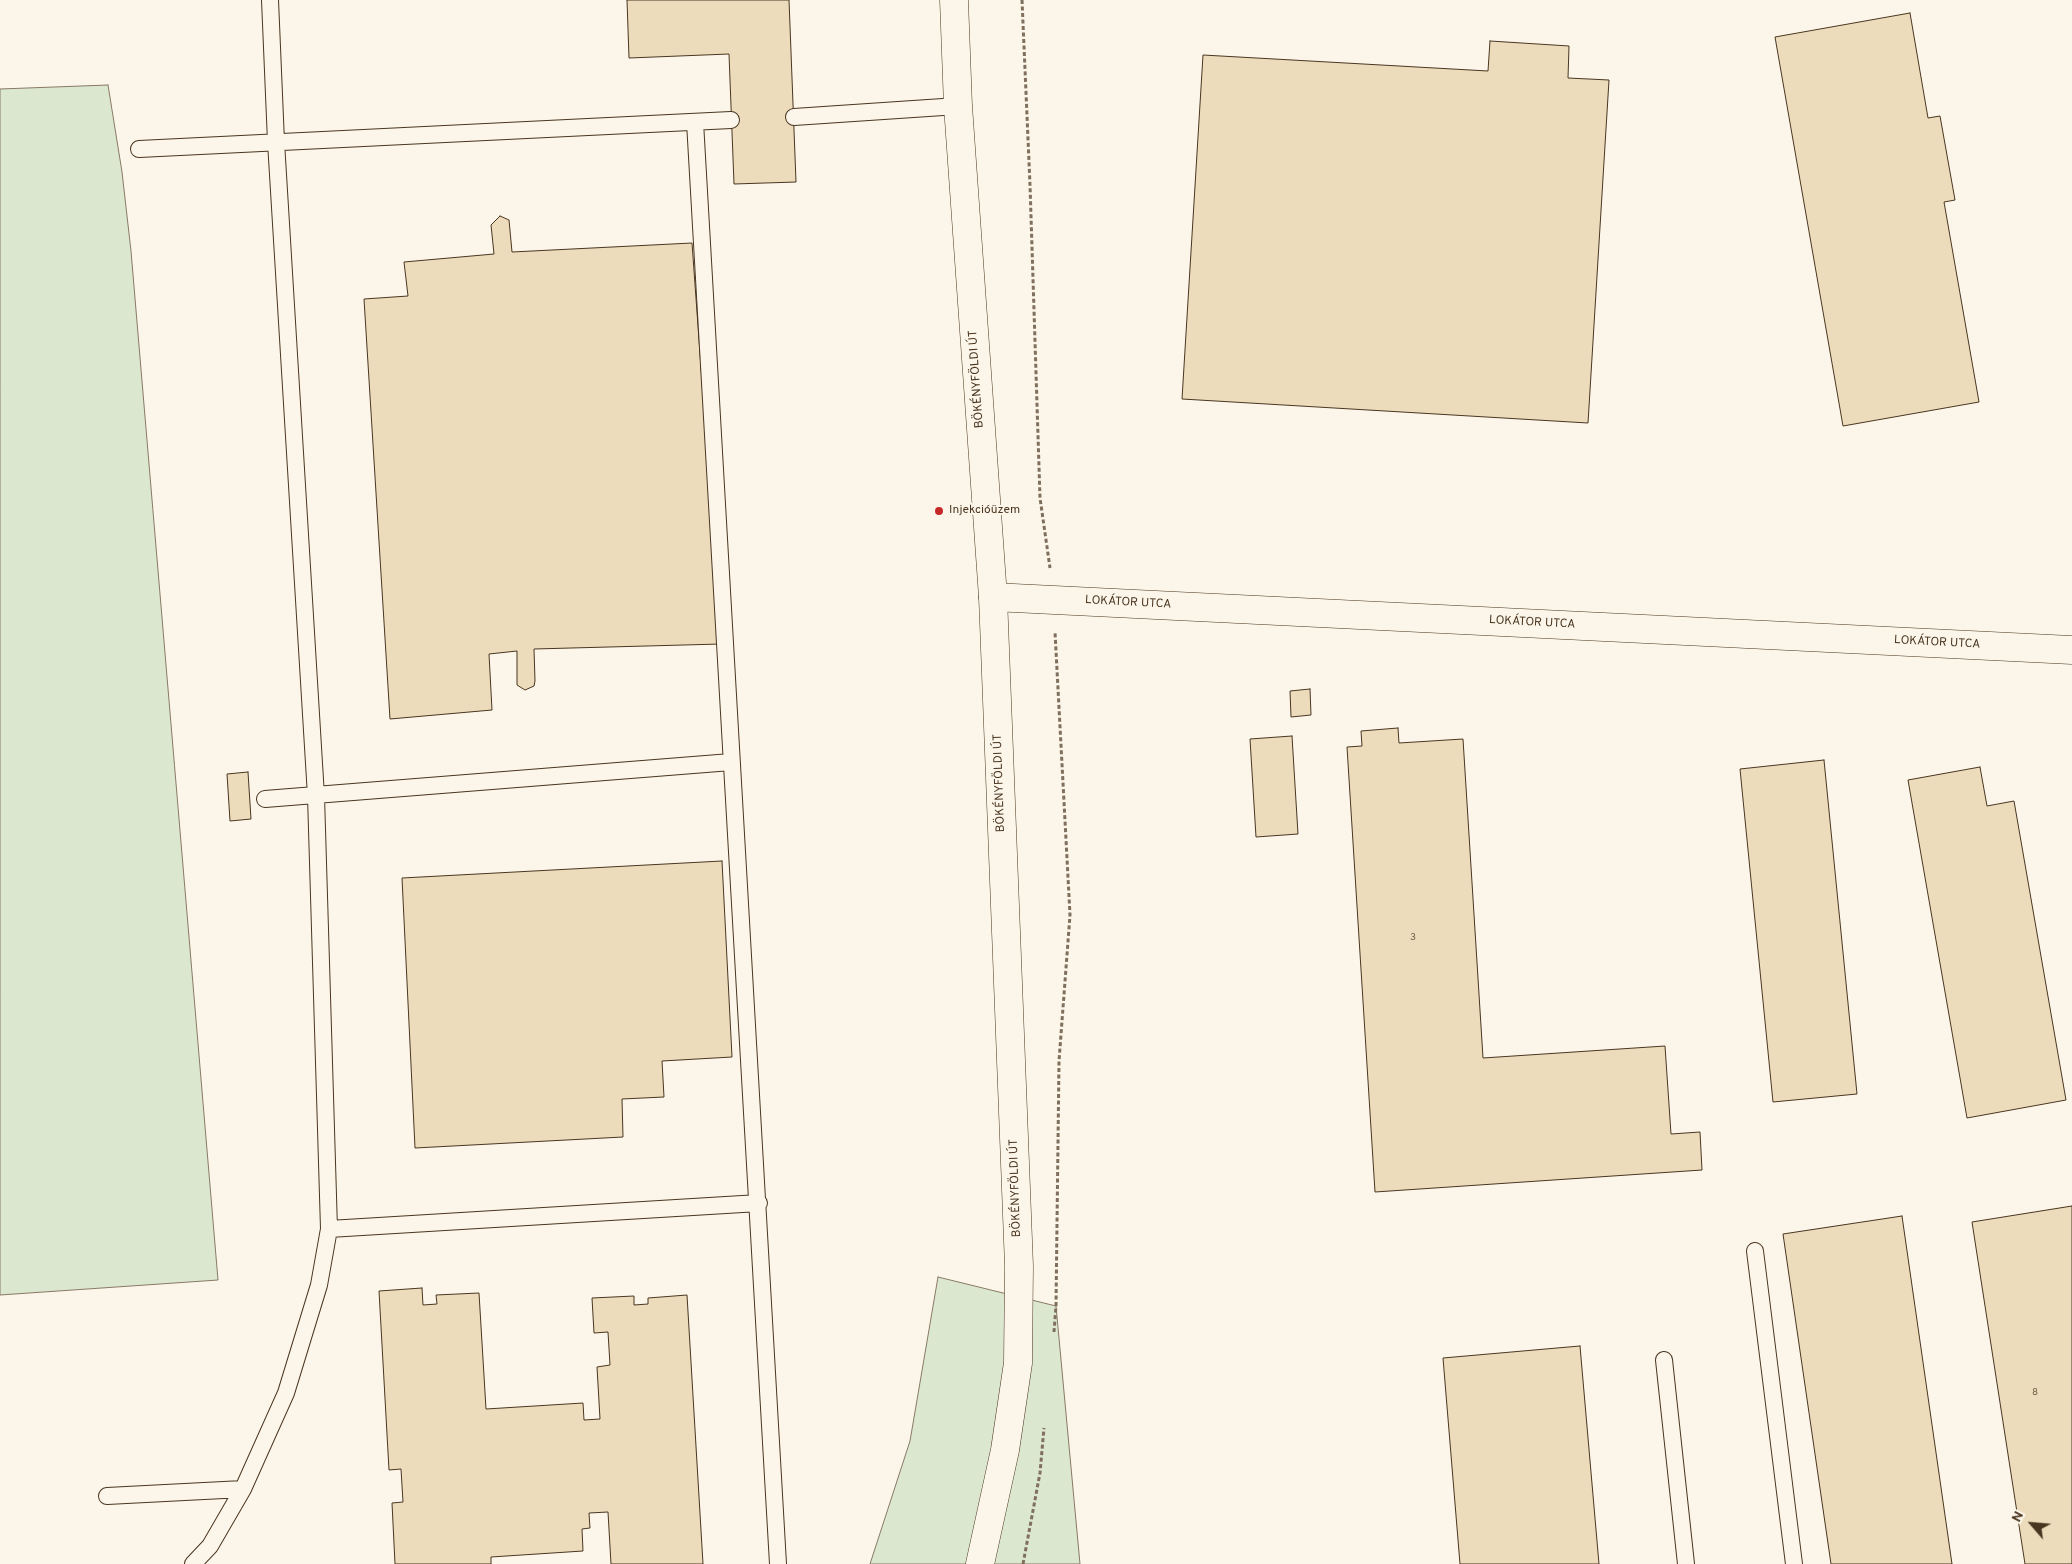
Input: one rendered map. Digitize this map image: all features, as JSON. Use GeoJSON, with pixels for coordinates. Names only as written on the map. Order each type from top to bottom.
{"type":"FeatureCollection","features":[{"type":"Feature","properties":{"kind":"street","name":"BÖKÉNYFÖLDI ÚT"},"geometry":{"type":"LineString","coordinates":[[954,0],[958,106],[993,597],[1018,1266],[1018,1363],[1005,1450],[980,1564]]}},
{"type":"Feature","properties":{"kind":"street","name":"LOKÁTOR UTCA"},"geometry":{"type":"LineString","coordinates":[[993,597],[2072,650]]}},
{"type":"Feature","properties":{"kind":"lane"},"geometry":{"type":"LineString","coordinates":[[193,1564],[210,1546],[243,1489],[286,1393],[319,1285],[329,1229],[316,796],[276,142],[270,0]]}},
{"type":"Feature","properties":{"kind":"lane"},"geometry":{"type":"LineString","coordinates":[[794,117],[958,106]]}},
{"type":"Feature","properties":{"kind":"lane"},"geometry":{"type":"LineString","coordinates":[[139,149],[732,120]]}},
{"type":"Feature","properties":{"kind":"lane"},"geometry":{"type":"LineString","coordinates":[[695,122],[731,762],[759,1203],[778,1564]]}},
{"type":"Feature","properties":{"kind":"lane"},"geometry":{"type":"LineString","coordinates":[[265,800],[731,762]]}},
{"type":"Feature","properties":{"kind":"lane"},"geometry":{"type":"LineString","coordinates":[[329,1229],[759,1203]]}},
{"type":"Feature","properties":{"kind":"lane"},"geometry":{"type":"LineString","coordinates":[[1755,1251],[1794,1564]]}},
{"type":"Feature","properties":{"kind":"lane"},"geometry":{"type":"LineString","coordinates":[[1664,1360],[1686,1564]]}},
{"type":"Feature","properties":{"kind":"lane"},"geometry":{"type":"LineString","coordinates":[[107,1496],[243,1489]]}},
{"type":"Feature","properties":{"kind":"path"},"geometry":{"type":"LineString","coordinates":[[1022,0],[1040,498],[1054,600],[1070,915],[1060,1061],[1056,1306],[1053,1335]]}},
{"type":"Feature","properties":{"kind":"path"},"geometry":{"type":"LineString","coordinates":[[1023,1564],[1040,1472],[1045,1424]]}},
{"type":"Feature","properties":{"kind":"green space"},"geometry":{"type":"Polygon","coordinates":[[[108,85],[122,172],[131,251],[218,1280],[0,1295],[0,89],[108,85]]]}},
{"type":"Feature","properties":{"kind":"green space"},"geometry":{"type":"Polygon","coordinates":[[[938,1277],[1056,1306],[1080,1564],[870,1564],[910,1441],[938,1277]]]}},
{"type":"Feature","properties":{"kind":"building"},"geometry":{"type":"Polygon","coordinates":[[[627,0],[789,0],[796,182],[734,184],[729,54],[629,58],[627,0]]]}},
{"type":"Feature","properties":{"kind":"building"},"geometry":{"type":"Polygon","coordinates":[[[1910,13],[1928,118],[1940,116],[1955,200],[1944,202],[1979,402],[1843,426],[1775,37],[1910,13]]]}},
{"type":"Feature","properties":{"kind":"building"},"geometry":{"type":"Polygon","coordinates":[[[1490,41],[1569,46],[1568,78],[1609,80],[1588,423],[1182,399],[1203,55],[1488,71],[1490,41]]]}},
{"type":"Feature","properties":{"kind":"building"},"geometry":{"type":"Polygon","coordinates":[[[500,216],[509,220],[512,252],[692,243],[721,644],[534,649],[534,686],[525,690],[517,685],[517,651],[489,654],[492,710],[390,719],[364,299],[408,296],[404,262],[494,254],[491,225],[500,216]]]}},
{"type":"Feature","properties":{"kind":"building"},"geometry":{"type":"Polygon","coordinates":[[[1310,689],[1311,715],[1291,717],[1290,691],[1310,689]]]}},
{"type":"Feature","properties":{"kind":"building"},"geometry":{"type":"Polygon","coordinates":[[[1398,728],[1399,743],[1463,739],[1483,1058],[1665,1046],[1671,1134],[1700,1132],[1702,1170],[1375,1192],[1347,747],[1362,746],[1361,731],[1398,728]]]}},
{"type":"Feature","properties":{"kind":"building"},"geometry":{"type":"Polygon","coordinates":[[[1292,736],[1298,834],[1256,837],[1250,739],[1292,736]]]}},
{"type":"Feature","properties":{"kind":"building"},"geometry":{"type":"Polygon","coordinates":[[[1824,760],[1857,1094],[1773,1102],[1740,769],[1824,760]]]}},
{"type":"Feature","properties":{"kind":"building"},"geometry":{"type":"Polygon","coordinates":[[[1980,767],[1987,806],[2014,801],[2066,1100],[1967,1118],[1908,780],[1980,767]]]}},
{"type":"Feature","properties":{"kind":"building"},"geometry":{"type":"Polygon","coordinates":[[[248,772],[251,819],[230,821],[227,774],[248,772]]]}},
{"type":"Feature","properties":{"kind":"building"},"geometry":{"type":"Polygon","coordinates":[[[722,861],[732,1057],[662,1061],[664,1097],[622,1099],[623,1137],[415,1148],[402,878],[722,861]]]}},
{"type":"Feature","properties":{"kind":"building"},"geometry":{"type":"Polygon","coordinates":[[[2072,1206],[2072,1564],[2025,1564],[1972,1222],[2072,1206]]]}},
{"type":"Feature","properties":{"kind":"building"},"geometry":{"type":"Polygon","coordinates":[[[1902,1216],[1952,1564],[1831,1564],[1783,1234],[1902,1216]]]}},
{"type":"Feature","properties":{"kind":"building"},"geometry":{"type":"Polygon","coordinates":[[[422,1288],[423,1305],[437,1304],[436,1295],[479,1293],[486,1409],[583,1403],[584,1420],[600,1419],[597,1367],[610,1365],[608,1332],[594,1333],[592,1298],[634,1296],[634,1305],[648,1304],[648,1298],[687,1295],[703,1564],[611,1564],[608,1512],[589,1513],[590,1528],[582,1529],[583,1551],[491,1557],[491,1564],[395,1564],[392,1503],[403,1502],[401,1469],[389,1470],[379,1291],[422,1288]]]}},
{"type":"Feature","properties":{"kind":"building"},"geometry":{"type":"Polygon","coordinates":[[[1580,1346],[1599,1564],[1460,1564],[1443,1358],[1580,1346]]]}},
{"type":"Feature","properties":{"kind":"place","name":"Injekcióüzem"},"geometry":{"type":"Point","coordinates":[939,511]}}]}
